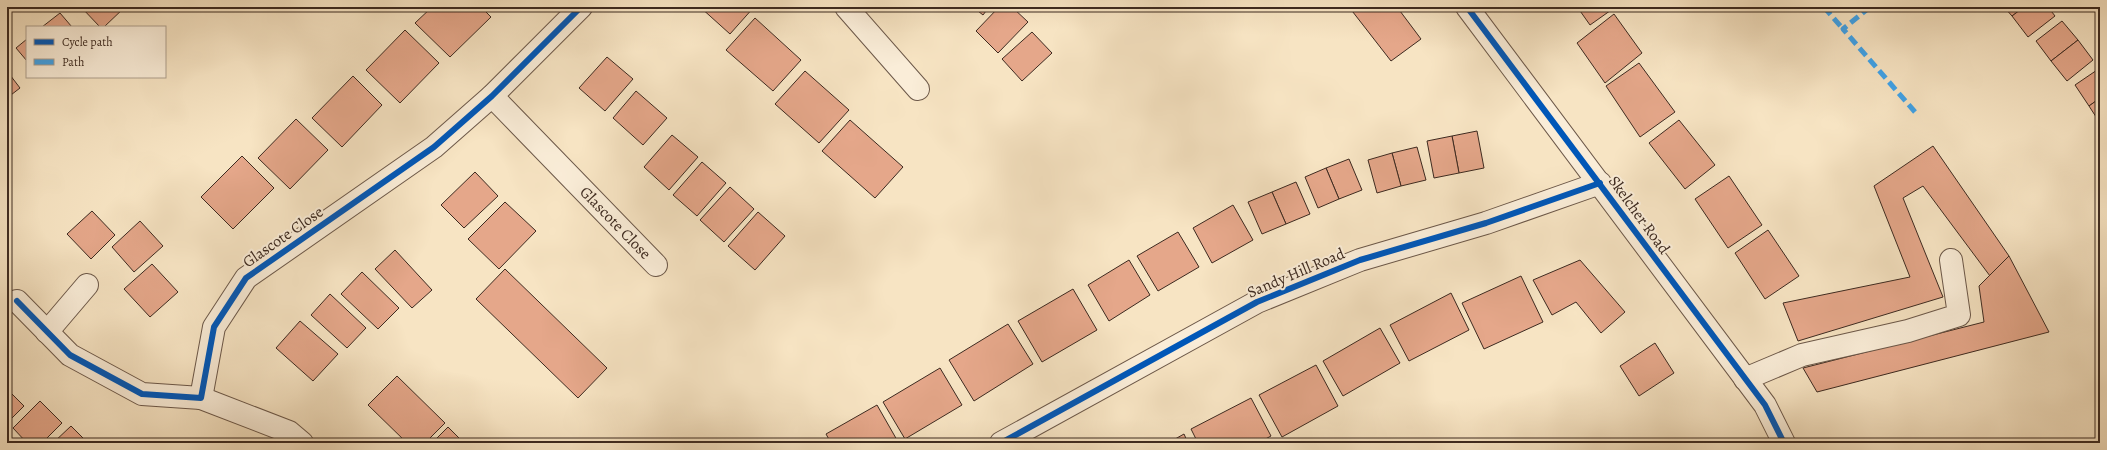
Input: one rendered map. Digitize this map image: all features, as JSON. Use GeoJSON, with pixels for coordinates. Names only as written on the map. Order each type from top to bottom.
{"type":"FeatureCollection","features":[{"type":"Feature","properties":{"kind":"street","name":"Glascote Close"},"geometry":{"type":"LineString","coordinates":[[201,398],[214,327],[246,278],[434,147],[492,96],[582,7]]}},
{"type":"Feature","properties":{"kind":"street"},"geometry":{"type":"LineString","coordinates":[[846,7],[918,89]]}},
{"type":"Feature","properties":{"kind":"street","name":"Skelcher Road"},"geometry":{"type":"LineString","coordinates":[[1467,7],[1600,183],[1744,379],[1765,405],[1784,443]]}},
{"type":"Feature","properties":{"kind":"street","name":"Glascote Close"},"geometry":{"type":"LineString","coordinates":[[492,96],[656,265]]}},
{"type":"Feature","properties":{"kind":"street","name":"Sandy Hill Road"},"geometry":{"type":"LineString","coordinates":[[1001,443],[1257,302],[1360,260],[1486,223],[1600,183]]}},
{"type":"Feature","properties":{"kind":"street"},"geometry":{"type":"LineString","coordinates":[[1744,379],[1802,355],[1908,331],[1959,315],[1951,260]]}},
{"type":"Feature","properties":{"kind":"street"},"geometry":{"type":"LineString","coordinates":[[47,332],[87,285]]}},
{"type":"Feature","properties":{"kind":"street"},"geometry":{"type":"LineString","coordinates":[[17,301],[70,355],[142,394],[201,398],[289,432],[302,443]]}},
{"type":"Feature","properties":{"kind":"building"},"geometry":{"type":"Polygon","coordinates":[[[81,7],[125,7],[105,26],[99,26],[81,7]]]}},
{"type":"Feature","properties":{"kind":"building"},"geometry":{"type":"Polygon","coordinates":[[[432,7],[481,7],[491,17],[450,57],[415,23],[432,7]]]}},
{"type":"Feature","properties":{"kind":"building"},"geometry":{"type":"Polygon","coordinates":[[[700,7],[754,7],[730,34],[700,7]]]}},
{"type":"Feature","properties":{"kind":"building"},"geometry":{"type":"Polygon","coordinates":[[[973,7],[989,7],[983,15],[973,7]]]}},
{"type":"Feature","properties":{"kind":"building"},"geometry":{"type":"Polygon","coordinates":[[[999,7],[1012,7],[1028,22],[998,53],[976,31],[999,7]]]}},
{"type":"Feature","properties":{"kind":"building"},"geometry":{"type":"Polygon","coordinates":[[[1349,7],[1397,7],[1421,39],[1391,61],[1349,7]]]}},
{"type":"Feature","properties":{"kind":"building"},"geometry":{"type":"Polygon","coordinates":[[[2004,7],[2024,7],[2012,16],[2004,7]]]}},
{"type":"Feature","properties":{"kind":"building"},"geometry":{"type":"Polygon","coordinates":[[[2024,7],[2048,7],[2055,16],[2028,37],[2012,16],[2024,7]]]}},
{"type":"Feature","properties":{"kind":"building"},"geometry":{"type":"Polygon","coordinates":[[[1578,8],[1614,8],[1590,25],[1578,8]]]}},
{"type":"Feature","properties":{"kind":"building"},"geometry":{"type":"Polygon","coordinates":[[[60,13],[71,26],[43,26],[60,13]]]}},
{"type":"Feature","properties":{"kind":"building"},"geometry":{"type":"Polygon","coordinates":[[[1614,14],[1642,53],[1605,83],[1577,43],[1614,14]]]}},
{"type":"Feature","properties":{"kind":"building"},"geometry":{"type":"Polygon","coordinates":[[[755,18],[801,60],[773,91],[726,50],[755,18]]]}},
{"type":"Feature","properties":{"kind":"building"},"geometry":{"type":"Polygon","coordinates":[[[2062,21],[2078,40],[2051,61],[2036,41],[2062,21]]]}},
{"type":"Feature","properties":{"kind":"building"},"geometry":{"type":"Polygon","coordinates":[[[405,30],[439,63],[400,103],[366,70],[405,30]]]}},
{"type":"Feature","properties":{"kind":"building"},"geometry":{"type":"Polygon","coordinates":[[[1032,32],[1052,53],[1022,81],[1002,59],[1032,32]]]}},
{"type":"Feature","properties":{"kind":"building"},"geometry":{"type":"Polygon","coordinates":[[[26,40],[26,60],[16,48],[26,40]]]}},
{"type":"Feature","properties":{"kind":"building"},"geometry":{"type":"Polygon","coordinates":[[[2078,40],[2093,60],[2067,81],[2051,61],[2078,40]]]}},
{"type":"Feature","properties":{"kind":"building"},"geometry":{"type":"Polygon","coordinates":[[[607,57],[633,79],[605,111],[579,88],[607,57]]]}},
{"type":"Feature","properties":{"kind":"building"},"geometry":{"type":"Polygon","coordinates":[[[1639,63],[1675,112],[1640,137],[1606,86],[1639,63]]]}},
{"type":"Feature","properties":{"kind":"building"},"geometry":{"type":"Polygon","coordinates":[[[2100,68],[2100,98],[2089,106],[2075,85],[2100,68]]]}},
{"type":"Feature","properties":{"kind":"building"},"geometry":{"type":"Polygon","coordinates":[[[7,71],[20,88],[7,98],[7,71]]]}},
{"type":"Feature","properties":{"kind":"building"},"geometry":{"type":"Polygon","coordinates":[[[805,71],[849,110],[819,143],[775,104],[805,71]]]}},
{"type":"Feature","properties":{"kind":"building"},"geometry":{"type":"Polygon","coordinates":[[[353,76],[382,105],[342,147],[312,118],[353,76]]]}},
{"type":"Feature","properties":{"kind":"building"},"geometry":{"type":"Polygon","coordinates":[[[636,91],[667,118],[643,145],[613,118],[636,91]]]}},
{"type":"Feature","properties":{"kind":"building"},"geometry":{"type":"Polygon","coordinates":[[[2100,98],[2100,123],[2089,106],[2100,98]]]}},
{"type":"Feature","properties":{"kind":"building"},"geometry":{"type":"Polygon","coordinates":[[[296,119],[328,150],[290,189],[258,158],[296,119]]]}},
{"type":"Feature","properties":{"kind":"building"},"geometry":{"type":"Polygon","coordinates":[[[850,120],[903,167],[875,198],[822,151],[850,120]]]}},
{"type":"Feature","properties":{"kind":"building"},"geometry":{"type":"Polygon","coordinates":[[[1679,120],[1715,165],[1685,189],[1649,143],[1679,120]]]}},
{"type":"Feature","properties":{"kind":"building"},"geometry":{"type":"Polygon","coordinates":[[[1477,131],[1484,168],[1459,173],[1452,136],[1477,131]]]}},
{"type":"Feature","properties":{"kind":"building"},"geometry":{"type":"Polygon","coordinates":[[[672,135],[698,157],[669,190],[644,167],[672,135]]]}},
{"type":"Feature","properties":{"kind":"building"},"geometry":{"type":"Polygon","coordinates":[[[1452,136],[1459,173],[1434,178],[1427,141],[1452,136]]]}},
{"type":"Feature","properties":{"kind":"building"},"geometry":{"type":"Polygon","coordinates":[[[1933,146],[2009,256],[1990,276],[1923,186],[1903,198],[1943,297],[1798,341],[1783,303],[1910,277],[1874,186],[1933,146]]]}},
{"type":"Feature","properties":{"kind":"building"},"geometry":{"type":"Polygon","coordinates":[[[1417,147],[1426,180],[1401,186],[1392,153],[1417,147]]]}},
{"type":"Feature","properties":{"kind":"building"},"geometry":{"type":"Polygon","coordinates":[[[1392,153],[1401,186],[1377,193],[1368,160],[1392,153]]]}},
{"type":"Feature","properties":{"kind":"building"},"geometry":{"type":"Polygon","coordinates":[[[242,156],[274,188],[233,229],[201,197],[242,156]]]}},
{"type":"Feature","properties":{"kind":"building"},"geometry":{"type":"Polygon","coordinates":[[[1349,159],[1362,190],[1339,199],[1326,168],[1349,159]]]}},
{"type":"Feature","properties":{"kind":"building"},"geometry":{"type":"Polygon","coordinates":[[[702,162],[726,183],[697,216],[673,195],[702,162]]]}},
{"type":"Feature","properties":{"kind":"building"},"geometry":{"type":"Polygon","coordinates":[[[1326,168],[1339,199],[1318,208],[1305,177],[1326,168]]]}},
{"type":"Feature","properties":{"kind":"building"},"geometry":{"type":"Polygon","coordinates":[[[475,172],[498,196],[464,228],[441,205],[475,172]]]}},
{"type":"Feature","properties":{"kind":"building"},"geometry":{"type":"Polygon","coordinates":[[[1729,176],[1762,225],[1728,248],[1695,199],[1729,176]]]}},
{"type":"Feature","properties":{"kind":"building"},"geometry":{"type":"Polygon","coordinates":[[[1296,182],[1310,214],[1286,224],[1272,192],[1296,182]]]}},
{"type":"Feature","properties":{"kind":"building"},"geometry":{"type":"Polygon","coordinates":[[[730,187],[754,209],[724,242],[700,220],[730,187]]]}},
{"type":"Feature","properties":{"kind":"building"},"geometry":{"type":"Polygon","coordinates":[[[1272,192],[1286,224],[1262,234],[1248,202],[1272,192]]]}},
{"type":"Feature","properties":{"kind":"building"},"geometry":{"type":"Polygon","coordinates":[[[505,202],[536,231],[499,269],[468,239],[505,202]]]}},
{"type":"Feature","properties":{"kind":"building"},"geometry":{"type":"Polygon","coordinates":[[[1233,205],[1253,240],[1212,263],[1193,228],[1233,205]]]}},
{"type":"Feature","properties":{"kind":"building"},"geometry":{"type":"Polygon","coordinates":[[[92,211],[115,235],[91,259],[67,234],[92,211]]]}},
{"type":"Feature","properties":{"kind":"building"},"geometry":{"type":"Polygon","coordinates":[[[758,212],[785,236],[755,270],[728,246],[758,212]]]}},
{"type":"Feature","properties":{"kind":"building"},"geometry":{"type":"Polygon","coordinates":[[[140,221],[163,246],[134,272],[112,247],[140,221]]]}},
{"type":"Feature","properties":{"kind":"building"},"geometry":{"type":"Polygon","coordinates":[[[1768,230],[1799,276],[1765,299],[1735,253],[1768,230]]]}},
{"type":"Feature","properties":{"kind":"building"},"geometry":{"type":"Polygon","coordinates":[[[1178,232],[1199,267],[1158,291],[1137,256],[1178,232]]]}},
{"type":"Feature","properties":{"kind":"building"},"geometry":{"type":"Polygon","coordinates":[[[395,250],[432,290],[412,308],[375,269],[395,250]]]}},
{"type":"Feature","properties":{"kind":"building"},"geometry":{"type":"Polygon","coordinates":[[[2009,256],[2049,332],[1817,392],[1803,368],[1984,322],[1979,286],[2009,256]]]}},
{"type":"Feature","properties":{"kind":"building"},"geometry":{"type":"Polygon","coordinates":[[[1129,260],[1150,295],[1109,321],[1088,285],[1129,260]]]}},
{"type":"Feature","properties":{"kind":"building"},"geometry":{"type":"Polygon","coordinates":[[[1580,260],[1625,312],[1601,333],[1576,302],[1552,315],[1533,280],[1580,260]]]}},
{"type":"Feature","properties":{"kind":"building"},"geometry":{"type":"Polygon","coordinates":[[[152,264],[178,292],[150,317],[124,289],[152,264]]]}},
{"type":"Feature","properties":{"kind":"building"},"geometry":{"type":"Polygon","coordinates":[[[505,269],[607,368],[578,398],[476,299],[505,269]]]}},
{"type":"Feature","properties":{"kind":"building"},"geometry":{"type":"Polygon","coordinates":[[[362,272],[399,308],[378,329],[341,294],[362,272]]]}},
{"type":"Feature","properties":{"kind":"building"},"geometry":{"type":"Polygon","coordinates":[[[1521,276],[1543,322],[1484,349],[1462,303],[1521,276]]]}},
{"type":"Feature","properties":{"kind":"building"},"geometry":{"type":"Polygon","coordinates":[[[1073,289],[1097,330],[1042,362],[1018,321],[1073,289]]]}},
{"type":"Feature","properties":{"kind":"building"},"geometry":{"type":"Polygon","coordinates":[[[1451,293],[1469,330],[1409,361],[1390,325],[1451,293]]]}},
{"type":"Feature","properties":{"kind":"building"},"geometry":{"type":"Polygon","coordinates":[[[330,294],[366,328],[347,348],[311,315],[330,294]]]}},
{"type":"Feature","properties":{"kind":"building"},"geometry":{"type":"Polygon","coordinates":[[[300,321],[338,354],[313,381],[276,348],[300,321]]]}},
{"type":"Feature","properties":{"kind":"building"},"geometry":{"type":"Polygon","coordinates":[[[1008,324],[1033,364],[974,401],[949,360],[1008,324]]]}},
{"type":"Feature","properties":{"kind":"building"},"geometry":{"type":"Polygon","coordinates":[[[1380,328],[1400,363],[1343,396],[1323,361],[1380,328]]]}},
{"type":"Feature","properties":{"kind":"building"},"geometry":{"type":"Polygon","coordinates":[[[1655,343],[1674,373],[1639,396],[1620,366],[1655,343]]]}},
{"type":"Feature","properties":{"kind":"building"},"geometry":{"type":"Polygon","coordinates":[[[1316,365],[1338,406],[1282,437],[1259,395],[1316,365]]]}},
{"type":"Feature","properties":{"kind":"building"},"geometry":{"type":"Polygon","coordinates":[[[940,368],[962,405],[905,439],[883,402],[940,368]]]}},
{"type":"Feature","properties":{"kind":"building"},"geometry":{"type":"Polygon","coordinates":[[[397,376],[445,423],[425,443],[407,443],[368,405],[397,376]]]}},
{"type":"Feature","properties":{"kind":"building"},"geometry":{"type":"Polygon","coordinates":[[[7,389],[24,406],[7,423],[7,389]]]}},
{"type":"Feature","properties":{"kind":"building"},"geometry":{"type":"Polygon","coordinates":[[[1251,398],[1271,436],[1258,443],[1198,443],[1191,429],[1251,398]]]}},
{"type":"Feature","properties":{"kind":"building"},"geometry":{"type":"Polygon","coordinates":[[[40,401],[62,423],[42,443],[27,443],[13,428],[40,401]]]}},
{"type":"Feature","properties":{"kind":"building"},"geometry":{"type":"Polygon","coordinates":[[[877,405],[897,440],[892,443],[831,443],[826,434],[877,405]]]}},
{"type":"Feature","properties":{"kind":"building"},"geometry":{"type":"Polygon","coordinates":[[[71,426],[88,443],[53,443],[71,426]]]}},
{"type":"Feature","properties":{"kind":"building"},"geometry":{"type":"Polygon","coordinates":[[[448,427],[464,443],[432,443],[448,427]]]}},
{"type":"Feature","properties":{"kind":"building"},"geometry":{"type":"Polygon","coordinates":[[[1184,434],[1188,443],[1168,443],[1184,434]]]}},
{"type":"Feature","properties":{"kind":"building"},"geometry":{"type":"Polygon","coordinates":[[[816,439],[818,443],[810,443],[816,439]]]}},
{"type":"Feature","properties":{"kind":"marked path"},"geometry":{"type":"LineString","coordinates":[[1824,7],[1843,29]]}},
{"type":"Feature","properties":{"kind":"marked path"},"geometry":{"type":"LineString","coordinates":[[1870,7],[1843,29],[1915,112]]}},
{"type":"Feature","properties":{"kind":"cycle path"},"geometry":{"type":"LineString","coordinates":[[17,301],[70,355],[142,394],[201,398],[214,327],[246,278],[434,147],[492,96],[581,7]]}},
{"type":"Feature","properties":{"kind":"cycle path"},"geometry":{"type":"LineString","coordinates":[[1467,7],[1765,405],[1784,443]]}},
{"type":"Feature","properties":{"kind":"cycle path"},"geometry":{"type":"LineString","coordinates":[[1001,443],[1257,302],[1360,260],[1486,223],[1600,183]]}}]}
